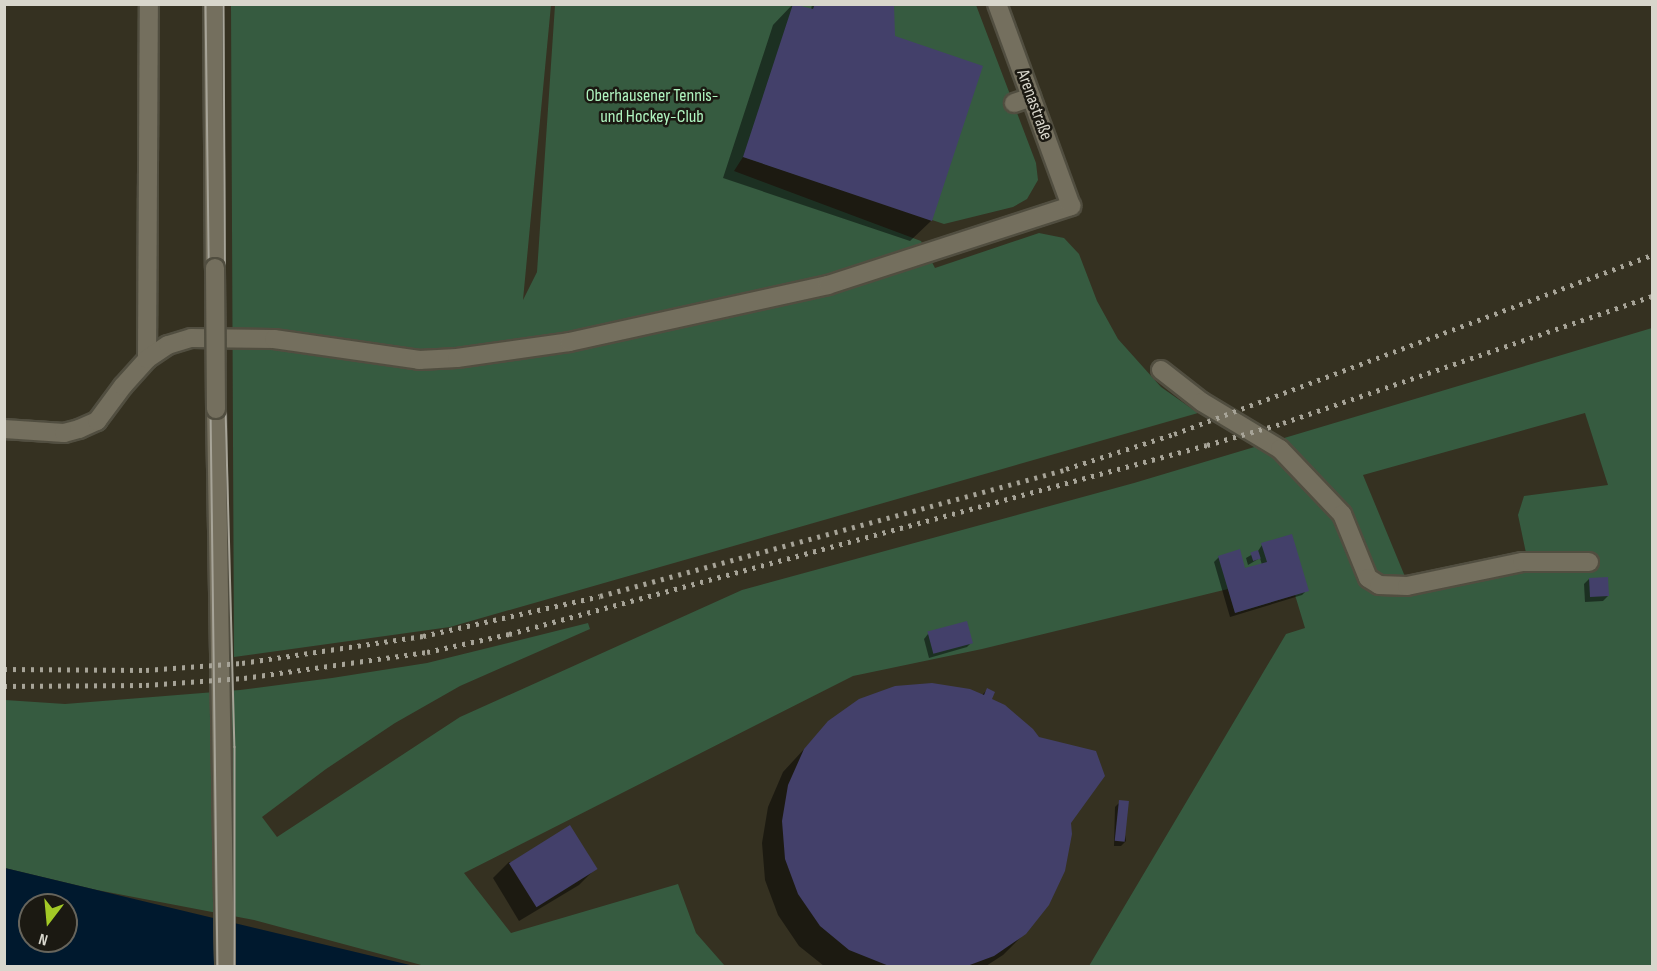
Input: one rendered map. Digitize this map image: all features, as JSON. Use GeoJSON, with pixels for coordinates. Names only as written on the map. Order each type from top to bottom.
{"type":"FeatureCollection","features":[{"type":"Feature","properties":{"kind":"street"},"geometry":{"type":"LineString","coordinates":[[4,429],[64,433],[97,421],[147,359],[149,4]]}},
{"type":"Feature","properties":{"kind":"street"},"geometry":{"type":"LineString","coordinates":[[213,4],[214,268],[225,966]]}},
{"type":"Feature","properties":{"kind":"street","name":"Arenastraße"},"geometry":{"type":"LineString","coordinates":[[147,359],[168,345],[191,338],[274,339],[419,360],[457,358],[569,342],[828,285],[1071,206],[997,4]]}},
{"type":"Feature","properties":{"kind":"street"},"geometry":{"type":"LineString","coordinates":[[1014,103],[1031,97]]}},
{"type":"Feature","properties":{"kind":"street"},"geometry":{"type":"LineString","coordinates":[[1161,370],[1202,402],[1280,449],[1342,514],[1368,578],[1379,585],[1407,586],[1522,562],[1588,562]]}},
{"type":"Feature","properties":{"kind":"green space","name":"Oberhausener Tennis- und Hockey-Club"},"geometry":{"type":"Polygon","coordinates":[[[231,5],[551,5],[523,300],[537,272],[555,5],[976,5],[1036,163],[1038,180],[1027,199],[1013,207],[944,224],[743,157],[734,171],[921,241],[935,268],[1039,233],[1064,238],[1079,254],[1097,301],[1118,339],[1161,387],[1198,413],[450,627],[234,657],[231,5]]]}},
{"type":"Feature","properties":{"kind":"green space"},"geometry":{"type":"Polygon","coordinates":[[[1652,328],[1652,966],[1089,966],[1286,634],[1305,628],[1295,595],[1235,613],[1228,589],[982,649],[853,676],[464,873],[511,933],[678,884],[696,933],[725,966],[425,966],[254,920],[97,890],[5,868],[5,700],[65,704],[240,690],[332,678],[427,663],[588,623],[590,629],[460,686],[395,723],[326,769],[262,817],[277,837],[460,717],[742,590],[1134,483],[1652,328]],[[1585,413],[1363,475],[1406,579],[1493,558],[1526,553],[1518,515],[1524,496],[1608,485],[1585,413]]]}},
{"type":"Feature","properties":{"kind":"water"},"geometry":{"type":"Polygon","coordinates":[[[5,868],[414,966],[5,966],[5,868]]]}},
{"type":"Feature","properties":{"kind":"building"},"geometry":{"type":"Polygon","coordinates":[[[793,4],[813,9],[815,4],[894,4],[895,36],[983,66],[932,221],[743,157],[793,4]]]}},
{"type":"Feature","properties":{"kind":"building"},"geometry":{"type":"Polygon","coordinates":[[[1292,534],[1309,591],[1235,613],[1218,556],[1240,549],[1245,568],[1267,562],[1261,543],[1292,534]]]}},
{"type":"Feature","properties":{"kind":"building"},"geometry":{"type":"Polygon","coordinates":[[[1258,550],[1261,559],[1253,561],[1250,552],[1258,550]]]}},
{"type":"Feature","properties":{"kind":"building"},"geometry":{"type":"Polygon","coordinates":[[[1608,577],[1609,596],[1590,597],[1589,578],[1608,577]]]}},
{"type":"Feature","properties":{"kind":"building"},"geometry":{"type":"Polygon","coordinates":[[[967,621],[973,643],[933,654],[927,632],[967,621]]]}},
{"type":"Feature","properties":{"kind":"building"},"geometry":{"type":"Polygon","coordinates":[[[932,683],[970,689],[984,695],[987,688],[995,692],[992,699],[1005,705],[1039,737],[1096,751],[1105,776],[1071,823],[1072,834],[1065,871],[1049,905],[1026,934],[994,956],[967,966],[889,966],[849,950],[820,926],[798,894],[785,859],[782,821],[788,785],[804,749],[828,721],[859,699],[895,686],[932,683]]]}},
{"type":"Feature","properties":{"kind":"building"},"geometry":{"type":"Polygon","coordinates":[[[1119,800],[1129,801],[1125,842],[1115,841],[1119,800]]]}},
{"type":"Feature","properties":{"kind":"building"},"geometry":{"type":"Polygon","coordinates":[[[570,825],[598,869],[536,907],[509,863],[570,825]]]}},
{"type":"Feature","properties":{"kind":"tram line"},"geometry":{"type":"LineString","coordinates":[[206,4],[218,966]]}},
{"type":"Feature","properties":{"kind":"tram line"},"geometry":{"type":"LineString","coordinates":[[224,4],[226,408],[235,747],[235,966]]}},
{"type":"Feature","properties":{"kind":"railway"},"geometry":{"type":"LineString","coordinates":[[4,669],[146,670],[242,663],[423,636],[600,596],[1066,469],[1174,434],[1652,255]]}},
{"type":"Feature","properties":{"kind":"railway"},"geometry":{"type":"LineString","coordinates":[[4,686],[146,685],[244,678],[427,652],[509,634],[1283,423],[1652,296]]}}]}
